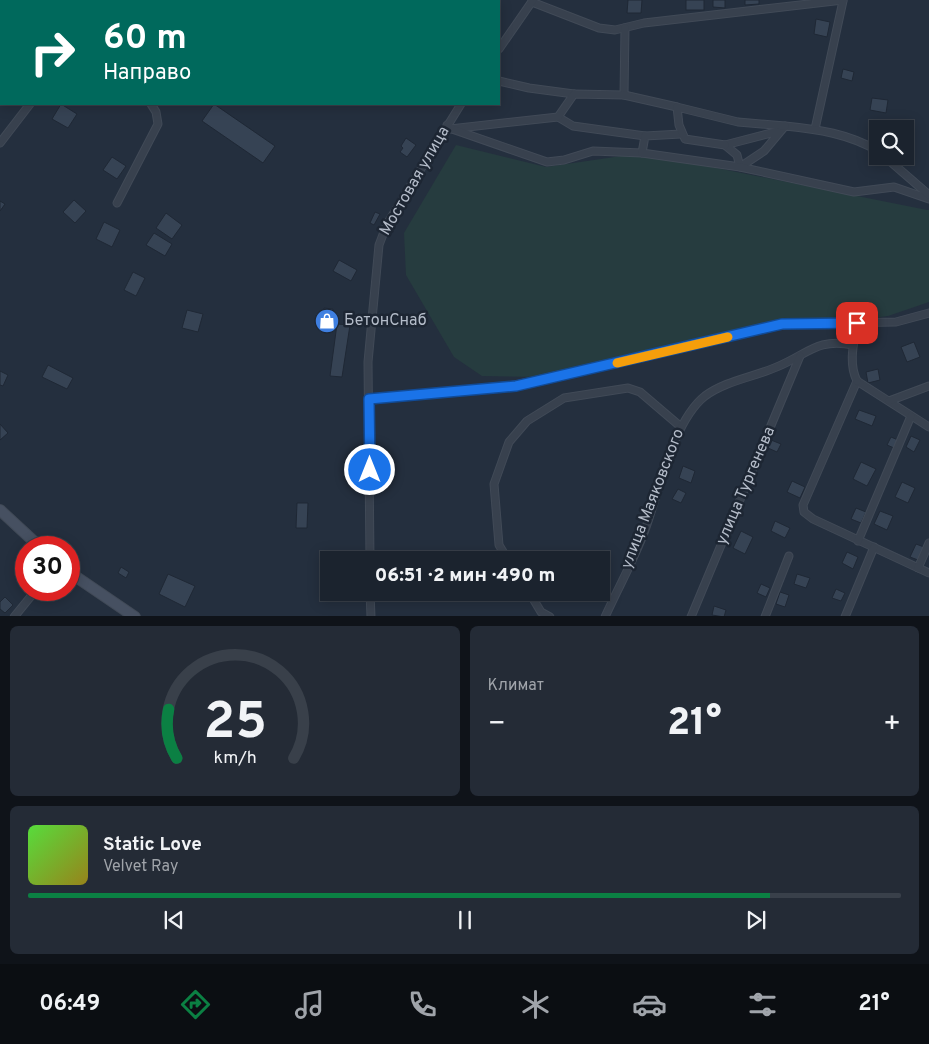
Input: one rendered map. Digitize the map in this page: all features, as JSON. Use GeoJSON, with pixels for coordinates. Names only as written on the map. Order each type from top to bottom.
{"type":"FeatureCollection","features":[{"type":"Feature","properties":{"kind":"main road"},"geometry":{"type":"LineString","coordinates":[[0,510],[28,536]]}},
{"type":"Feature","properties":{"kind":"main road"},"geometry":{"type":"LineString","coordinates":[[80,579],[135,616]]}},
{"type":"Feature","properties":{"kind":"street"},"geometry":{"type":"LineString","coordinates":[[500,48],[533,1],[599,28],[611,30],[644,23],[843,1],[815,129]]}},
{"type":"Feature","properties":{"kind":"street"},"geometry":{"type":"LineString","coordinates":[[624,95],[625,28]]}},
{"type":"Feature","properties":{"kind":"street"},"geometry":{"type":"LineString","coordinates":[[500,81],[529,88],[574,94],[624,95],[738,122],[815,129],[856,140],[869,146]]}},
{"type":"Feature","properties":{"kind":"street"},"geometry":{"type":"LineString","coordinates":[[558,118],[574,94]]}},
{"type":"Feature","properties":{"kind":"street"},"geometry":{"type":"LineString","coordinates":[[0,143],[29,105]]}},
{"type":"Feature","properties":{"kind":"street"},"geometry":{"type":"LineString","coordinates":[[117,203],[158,124],[156,112],[152,105]]}},
{"type":"Feature","properties":{"kind":"street","name":"Мостовая улица"},"geometry":{"type":"LineString","coordinates":[[370,551],[368,362],[378,245],[387,224],[449,127],[460,105]]}},
{"type":"Feature","properties":{"kind":"street"},"geometry":{"type":"LineString","coordinates":[[676,107],[681,134],[685,139],[725,145],[779,132]]}},
{"type":"Feature","properties":{"kind":"street"},"geometry":{"type":"LineString","coordinates":[[449,127],[558,118],[573,126],[645,136],[681,134]]}},
{"type":"Feature","properties":{"kind":"street"},"geometry":{"type":"LineString","coordinates":[[740,167],[764,150],[785,126]]}},
{"type":"Feature","properties":{"kind":"street"},"geometry":{"type":"LineString","coordinates":[[449,127],[547,162],[564,160],[593,151],[642,153],[740,167],[854,192],[894,187],[929,197]]}},
{"type":"Feature","properties":{"kind":"street"},"geometry":{"type":"LineString","coordinates":[[642,153],[645,136]]}},
{"type":"Feature","properties":{"kind":"street"},"geometry":{"type":"LineString","coordinates":[[725,145],[737,155],[740,167]]}},
{"type":"Feature","properties":{"kind":"street"},"geometry":{"type":"LineString","coordinates":[[894,165],[929,197]]}},
{"type":"Feature","properties":{"kind":"street"},"geometry":{"type":"LineString","coordinates":[[369,399],[516,386],[782,324],[896,322],[929,314]]}},
{"type":"Feature","properties":{"kind":"street"},"geometry":{"type":"LineString","coordinates":[[857,323],[853,345],[853,371],[857,381],[929,427]]}},
{"type":"Feature","properties":{"kind":"street","name":"улица Маяковского"},"geometry":{"type":"LineString","coordinates":[[604,616],[644,532],[681,427],[692,409],[706,396],[731,383],[778,367],[830,342],[853,345]]}},
{"type":"Feature","properties":{"kind":"street","name":"улица Тургенева"},"geometry":{"type":"LineString","coordinates":[[691,616],[800,356]]}},
{"type":"Feature","properties":{"kind":"street"},"geometry":{"type":"LineString","coordinates":[[857,381],[803,505],[804,512],[858,541],[929,573]]}},
{"type":"Feature","properties":{"kind":"street"},"geometry":{"type":"LineString","coordinates":[[889,401],[929,386]]}},
{"type":"Feature","properties":{"kind":"street"},"geometry":{"type":"LineString","coordinates":[[503,551],[499,545],[494,484],[509,442],[527,421],[564,398],[628,388],[640,392],[681,427]]}},
{"type":"Feature","properties":{"kind":"street"},"geometry":{"type":"LineString","coordinates":[[858,541],[911,416]]}},
{"type":"Feature","properties":{"kind":"street"},"geometry":{"type":"LineString","coordinates":[[918,568],[929,543]]}},
{"type":"Feature","properties":{"kind":"street"},"geometry":{"type":"LineString","coordinates":[[844,616],[874,547]]}},
{"type":"Feature","properties":{"kind":"street"},"geometry":{"type":"LineString","coordinates":[[764,616],[789,556]]}},
{"type":"Feature","properties":{"kind":"street"},"geometry":{"type":"LineString","coordinates":[[14,616],[27,601]]}},
{"type":"Feature","properties":{"kind":"street"},"geometry":{"type":"LineString","coordinates":[[370,601],[370,616]]}},
{"type":"Feature","properties":{"kind":"street"},"geometry":{"type":"LineString","coordinates":[[534,601],[541,612],[550,616]]}},
{"type":"Feature","properties":{"kind":"green space"},"geometry":{"type":"Polygon","coordinates":[[[456,145],[546,167],[642,153],[929,210],[929,302],[888,316],[835,323],[779,320],[539,377],[482,376],[454,357],[406,275],[404,233],[456,145]]]}},
{"type":"Feature","properties":{"kind":"building"},"geometry":{"type":"Polygon","coordinates":[[[628,0],[642,0],[641,13],[627,13],[628,0]]]}},
{"type":"Feature","properties":{"kind":"building"},"geometry":{"type":"Polygon","coordinates":[[[686,0],[704,0],[704,10],[686,10],[686,0]]]}},
{"type":"Feature","properties":{"kind":"building"},"geometry":{"type":"Polygon","coordinates":[[[713,0],[725,0],[725,8],[713,7],[713,0]]]}},
{"type":"Feature","properties":{"kind":"building"},"geometry":{"type":"Polygon","coordinates":[[[745,0],[759,0],[759,4],[745,5],[745,0]]]}},
{"type":"Feature","properties":{"kind":"building"},"geometry":{"type":"Polygon","coordinates":[[[816,19],[830,22],[827,37],[814,34],[816,19]]]}},
{"type":"Feature","properties":{"kind":"building"},"geometry":{"type":"Polygon","coordinates":[[[843,69],[854,72],[852,81],[841,78],[843,69]]]}},
{"type":"Feature","properties":{"kind":"building"},"geometry":{"type":"Polygon","coordinates":[[[872,98],[888,100],[886,113],[870,110],[872,98]]]}},
{"type":"Feature","properties":{"kind":"building"},"geometry":{"type":"Polygon","coordinates":[[[60,105],[77,114],[68,128],[52,119],[60,105]]]}},
{"type":"Feature","properties":{"kind":"building"},"geometry":{"type":"Polygon","coordinates":[[[213,105],[215,105],[275,146],[263,163],[202,121],[213,105]]]}},
{"type":"Feature","properties":{"kind":"building"},"geometry":{"type":"Polygon","coordinates":[[[406,138],[416,145],[407,157],[400,152],[406,138]]]}},
{"type":"Feature","properties":{"kind":"building"},"geometry":{"type":"Polygon","coordinates":[[[112,157],[126,166],[117,179],[103,170],[112,157]]]}},
{"type":"Feature","properties":{"kind":"building"},"geometry":{"type":"Polygon","coordinates":[[[74,200],[86,211],[75,223],[63,212],[74,200]]]}},
{"type":"Feature","properties":{"kind":"building"},"geometry":{"type":"Polygon","coordinates":[[[0,201],[5,204],[0,211],[0,201]]]}},
{"type":"Feature","properties":{"kind":"building"},"geometry":{"type":"Polygon","coordinates":[[[375,212],[380,214],[374,225],[370,223],[375,212]]]}},
{"type":"Feature","properties":{"kind":"building"},"geometry":{"type":"Polygon","coordinates":[[[166,213],[182,225],[172,239],[156,228],[166,213]]]}},
{"type":"Feature","properties":{"kind":"building"},"geometry":{"type":"Polygon","coordinates":[[[104,222],[120,230],[112,247],[96,239],[104,222]]]}},
{"type":"Feature","properties":{"kind":"building"},"geometry":{"type":"Polygon","coordinates":[[[154,233],[172,244],[165,256],[146,245],[154,233]]]}},
{"type":"Feature","properties":{"kind":"building"},"geometry":{"type":"Polygon","coordinates":[[[339,260],[357,270],[351,281],[333,271],[339,260]]]}},
{"type":"Feature","properties":{"kind":"building"},"geometry":{"type":"Polygon","coordinates":[[[133,272],[145,278],[136,296],[124,290],[133,272]]]}},
{"type":"Feature","properties":{"kind":"building"},"geometry":{"type":"Polygon","coordinates":[[[324,308],[333,309],[331,327],[321,325],[324,308]]]}},
{"type":"Feature","properties":{"kind":"building"},"geometry":{"type":"Polygon","coordinates":[[[187,310],[203,314],[198,332],[182,328],[187,310]]]}},
{"type":"Feature","properties":{"kind":"building"},"geometry":{"type":"Polygon","coordinates":[[[337,324],[350,325],[342,377],[330,376],[337,324]]]}},
{"type":"Feature","properties":{"kind":"building"},"geometry":{"type":"Polygon","coordinates":[[[914,342],[920,357],[907,362],[901,347],[914,342]]]}},
{"type":"Feature","properties":{"kind":"building"},"geometry":{"type":"Polygon","coordinates":[[[48,365],[73,378],[67,389],[42,377],[48,365]]]}},
{"type":"Feature","properties":{"kind":"building"},"geometry":{"type":"Polygon","coordinates":[[[878,369],[880,380],[868,383],[866,372],[878,369]]]}},
{"type":"Feature","properties":{"kind":"building"},"geometry":{"type":"Polygon","coordinates":[[[0,371],[8,375],[3,386],[0,385],[0,371]]]}},
{"type":"Feature","properties":{"kind":"building"},"geometry":{"type":"Polygon","coordinates":[[[859,410],[876,416],[872,426],[855,419],[859,410]]]}},
{"type":"Feature","properties":{"kind":"building"},"geometry":{"type":"Polygon","coordinates":[[[0,424],[8,433],[0,440],[0,424]]]}},
{"type":"Feature","properties":{"kind":"building"},"geometry":{"type":"Polygon","coordinates":[[[911,436],[920,440],[914,452],[906,447],[911,436]]]}},
{"type":"Feature","properties":{"kind":"building"},"geometry":{"type":"Polygon","coordinates":[[[891,437],[898,440],[894,448],[887,445],[891,437]]]}},
{"type":"Feature","properties":{"kind":"building"},"geometry":{"type":"Polygon","coordinates":[[[771,440],[781,444],[777,452],[768,448],[771,440]]]}},
{"type":"Feature","properties":{"kind":"building"},"geometry":{"type":"Polygon","coordinates":[[[861,462],[876,469],[867,486],[853,479],[861,462]]]}},
{"type":"Feature","properties":{"kind":"building"},"geometry":{"type":"Polygon","coordinates":[[[683,466],[695,471],[691,483],[679,478],[683,466]]]}},
{"type":"Feature","properties":{"kind":"building"},"geometry":{"type":"Polygon","coordinates":[[[792,481],[805,487],[800,498],[787,492],[792,481]]]}},
{"type":"Feature","properties":{"kind":"building"},"geometry":{"type":"Polygon","coordinates":[[[902,482],[915,488],[908,503],[895,497],[902,482]]]}},
{"type":"Feature","properties":{"kind":"building"},"geometry":{"type":"Polygon","coordinates":[[[678,489],[686,493],[681,503],[672,499],[678,489]]]}},
{"type":"Feature","properties":{"kind":"building"},"geometry":{"type":"Polygon","coordinates":[[[297,503],[308,503],[307,528],[296,528],[297,503]]]}},
{"type":"Feature","properties":{"kind":"building"},"geometry":{"type":"Polygon","coordinates":[[[856,508],[866,512],[861,523],[851,519],[856,508]]]}},
{"type":"Feature","properties":{"kind":"building"},"geometry":{"type":"Polygon","coordinates":[[[880,511],[893,516],[887,530],[874,524],[880,511]]]}},
{"type":"Feature","properties":{"kind":"building"},"geometry":{"type":"Polygon","coordinates":[[[775,521],[790,528],[785,538],[771,531],[775,521]]]}},
{"type":"Feature","properties":{"kind":"building"},"geometry":{"type":"Polygon","coordinates":[[[741,531],[753,537],[745,554],[733,548],[741,531]]]}},
{"type":"Feature","properties":{"kind":"building"},"geometry":{"type":"Polygon","coordinates":[[[916,544],[924,547],[918,560],[910,557],[916,544]]]}},
{"type":"Feature","properties":{"kind":"building"},"geometry":{"type":"Polygon","coordinates":[[[847,552],[858,557],[853,569],[842,563],[847,552]]]}},
{"type":"Feature","properties":{"kind":"building"},"geometry":{"type":"Polygon","coordinates":[[[121,567],[129,572],[126,578],[118,573],[121,567]]]}},
{"type":"Feature","properties":{"kind":"building"},"geometry":{"type":"Polygon","coordinates":[[[168,574],[195,586],[185,607],[159,594],[168,574]]]}},
{"type":"Feature","properties":{"kind":"building"},"geometry":{"type":"Polygon","coordinates":[[[797,574],[810,578],[806,588],[794,584],[797,574]]]}},
{"type":"Feature","properties":{"kind":"building"},"geometry":{"type":"Polygon","coordinates":[[[761,584],[770,588],[766,597],[757,593],[761,584]]]}},
{"type":"Feature","properties":{"kind":"building"},"geometry":{"type":"Polygon","coordinates":[[[836,589],[845,593],[841,601],[832,598],[836,589]]]}},
{"type":"Feature","properties":{"kind":"building"},"geometry":{"type":"Polygon","coordinates":[[[780,592],[789,595],[785,607],[776,604],[780,592]]]}},
{"type":"Feature","properties":{"kind":"building"},"geometry":{"type":"Polygon","coordinates":[[[5,597],[13,605],[5,613],[0,609],[0,602],[5,597]]]}},
{"type":"Feature","properties":{"kind":"building"},"geometry":{"type":"Polygon","coordinates":[[[714,606],[726,610],[724,616],[712,615],[714,606]]]}},
{"type":"Feature","properties":{"kind":"slow traffic"},"geometry":{"type":"LineString","coordinates":[[617,363],[728,337]]}},
{"type":"Feature","properties":{"kind":"place","name":"БетонСнаб"},"geometry":{"type":"Point","coordinates":[327,321]}},
{"type":"Feature","properties":{"kind":"route"},"geometry":{"type":"LineString","coordinates":[[370,470],[369,399],[516,386],[782,324],[857,323]]}}]}
